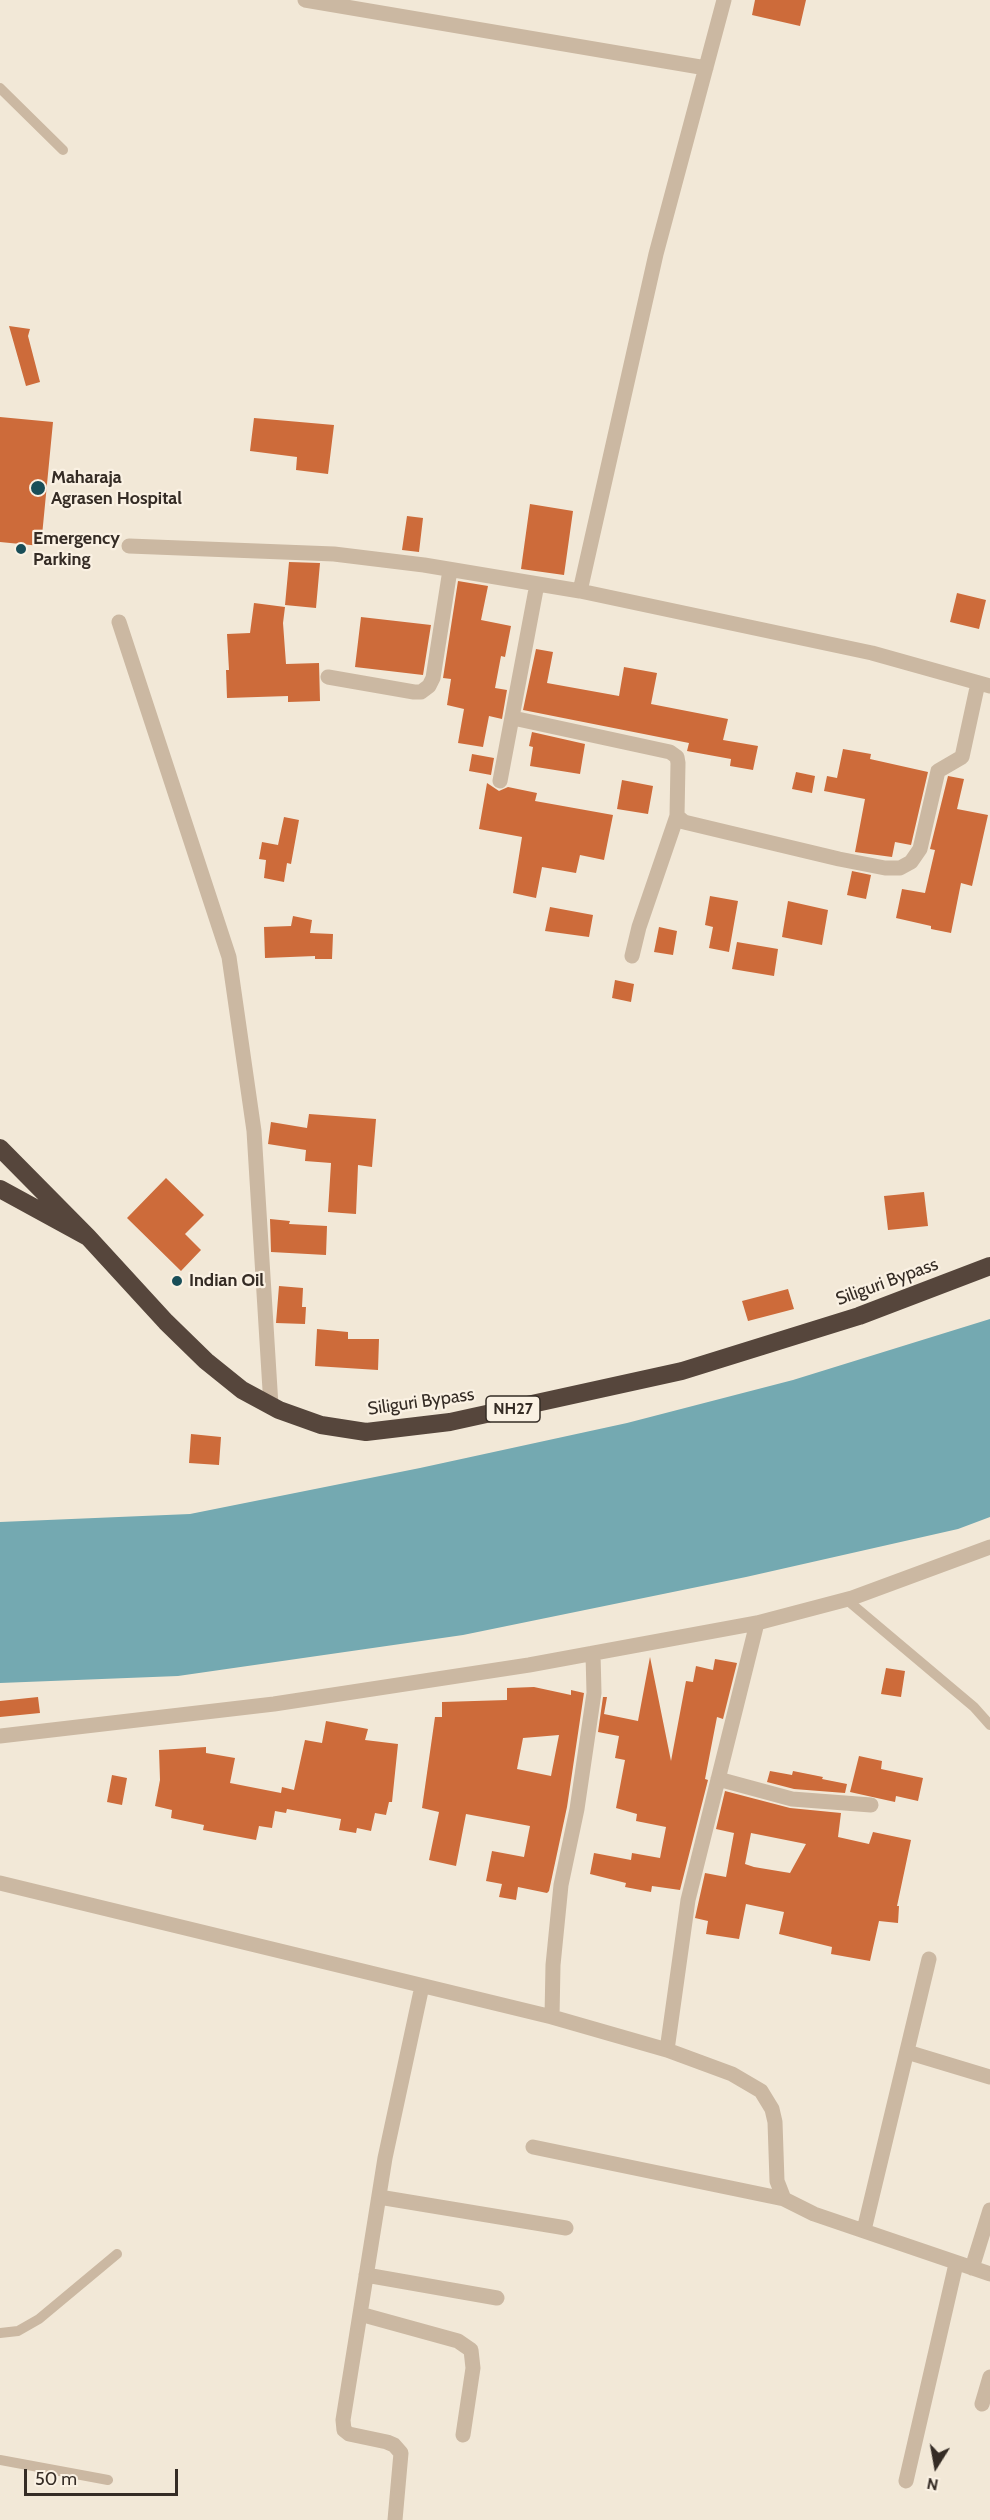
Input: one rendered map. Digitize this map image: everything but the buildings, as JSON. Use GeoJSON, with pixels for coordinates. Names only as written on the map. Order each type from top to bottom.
{"type":"FeatureCollection","features":[{"type":"Feature","properties":{"kind":"highway","name":"NH27"},"geometry":{"type":"LineString","coordinates":[[0,1148],[88,1237]]}},
{"type":"Feature","properties":{"kind":"highway","name":"NH27"},"geometry":{"type":"LineString","coordinates":[[0,1189],[88,1237]]}},
{"type":"Feature","properties":{"kind":"highway","name":"Siliguri Bypass"},"geometry":{"type":"LineString","coordinates":[[88,1237],[166,1322],[242,1390],[271,1406],[321,1425],[366,1432],[450,1422],[682,1371],[859,1316],[990,1266]]}},
{"type":"Feature","properties":{"kind":"street"},"geometry":{"type":"LineString","coordinates":[[305,0],[706,68]]}},
{"type":"Feature","properties":{"kind":"street"},"geometry":{"type":"LineString","coordinates":[[580,591],[656,254],[724,0]]}},
{"type":"Feature","properties":{"kind":"street"},"geometry":{"type":"LineString","coordinates":[[129,546],[334,554],[537,584],[873,652],[984,685],[962,757],[938,771],[920,849],[917,856],[905,866],[885,868],[839,860],[684,822],[677,816]]}},
{"type":"Feature","properties":{"kind":"street"},"geometry":{"type":"LineString","coordinates":[[328,677],[414,692],[421,692],[429,686],[433,678],[450,570]]}},
{"type":"Feature","properties":{"kind":"street"},"geometry":{"type":"LineString","coordinates":[[500,781],[537,584]]}},
{"type":"Feature","properties":{"kind":"street"},"geometry":{"type":"LineString","coordinates":[[119,622],[233,975],[254,1131],[271,1406]]}},
{"type":"Feature","properties":{"kind":"street"},"geometry":{"type":"LineString","coordinates":[[513,718],[670,752],[676,757],[678,763],[677,816],[639,927],[632,956]]}},
{"type":"Feature","properties":{"kind":"street"},"geometry":{"type":"LineString","coordinates":[[0,1736],[274,1704],[593,1653],[757,1623],[847,1600],[990,1546]]}},
{"type":"Feature","properties":{"kind":"street"},"geometry":{"type":"LineString","coordinates":[[667,2050],[688,1900],[757,1623]]}},
{"type":"Feature","properties":{"kind":"street"},"geometry":{"type":"LineString","coordinates":[[552,2018],[553,1965],[561,1885],[577,1809],[594,1693],[593,1653]]}},
{"type":"Feature","properties":{"kind":"street"},"geometry":{"type":"LineString","coordinates":[[718,1779],[792,1799],[871,1805]]}},
{"type":"Feature","properties":{"kind":"street"},"geometry":{"type":"LineString","coordinates":[[0,1883],[552,2018],[667,2050],[732,2074],[761,2091],[772,2109],[775,2122],[777,2181],[784,2199]]}},
{"type":"Feature","properties":{"kind":"street"},"geometry":{"type":"LineString","coordinates":[[864,2230],[929,1959]]}},
{"type":"Feature","properties":{"kind":"street"},"geometry":{"type":"LineString","coordinates":[[395,2520],[402,2461],[398,2448],[387,2442],[354,2436],[344,2430],[343,2426],[379,2197],[422,1986]]}},
{"type":"Feature","properties":{"kind":"street"},"geometry":{"type":"LineString","coordinates":[[907,2052],[990,2077]]}},
{"type":"Feature","properties":{"kind":"street"},"geometry":{"type":"LineString","coordinates":[[533,2147],[784,2199],[798,2208],[990,2274]]}},
{"type":"Feature","properties":{"kind":"street"},"geometry":{"type":"LineString","coordinates":[[379,2197],[566,2228]]}},
{"type":"Feature","properties":{"kind":"street"},"geometry":{"type":"LineString","coordinates":[[972,2268],[990,2210]]}},
{"type":"Feature","properties":{"kind":"street"},"geometry":{"type":"LineString","coordinates":[[906,2481],[956,2264]]}},
{"type":"Feature","properties":{"kind":"street"},"geometry":{"type":"LineString","coordinates":[[366,2276],[497,2298]]}},
{"type":"Feature","properties":{"kind":"street"},"geometry":{"type":"LineString","coordinates":[[360,2314],[458,2340],[471,2350],[472,2368],[463,2435]]}},
{"type":"Feature","properties":{"kind":"street"},"geometry":{"type":"LineString","coordinates":[[982,2404],[990,2377]]}},
{"type":"Feature","properties":{"kind":"lane"},"geometry":{"type":"LineString","coordinates":[[0,88],[63,150]]}},
{"type":"Feature","properties":{"kind":"lane"},"geometry":{"type":"LineString","coordinates":[[847,1600],[974,1707],[990,1725]]}},
{"type":"Feature","properties":{"kind":"lane"},"geometry":{"type":"LineString","coordinates":[[0,2333],[18,2331],[39,2319],[117,2254]]}},
{"type":"Feature","properties":{"kind":"lane"},"geometry":{"type":"LineString","coordinates":[[0,2460],[108,2480]]}},
{"type":"Feature","properties":{"kind":"water"},"geometry":{"type":"Polygon","coordinates":[[[990,1319],[990,1517],[958,1529],[746,1577],[463,1635],[178,1676],[0,1683],[0,1522],[190,1514],[420,1468],[627,1423],[793,1380],[990,1319]]]}},
{"type":"Feature","properties":{"kind":"place","name":"Maharaja Agrasen Hospital"},"geometry":{"type":"Point","coordinates":[38,488]}},
{"type":"Feature","properties":{"kind":"place","name":"Emergency Parking"},"geometry":{"type":"Point","coordinates":[21,549]}},
{"type":"Feature","properties":{"kind":"place","name":"Indian Oil"},"geometry":{"type":"Point","coordinates":[177,1281]}}]}
